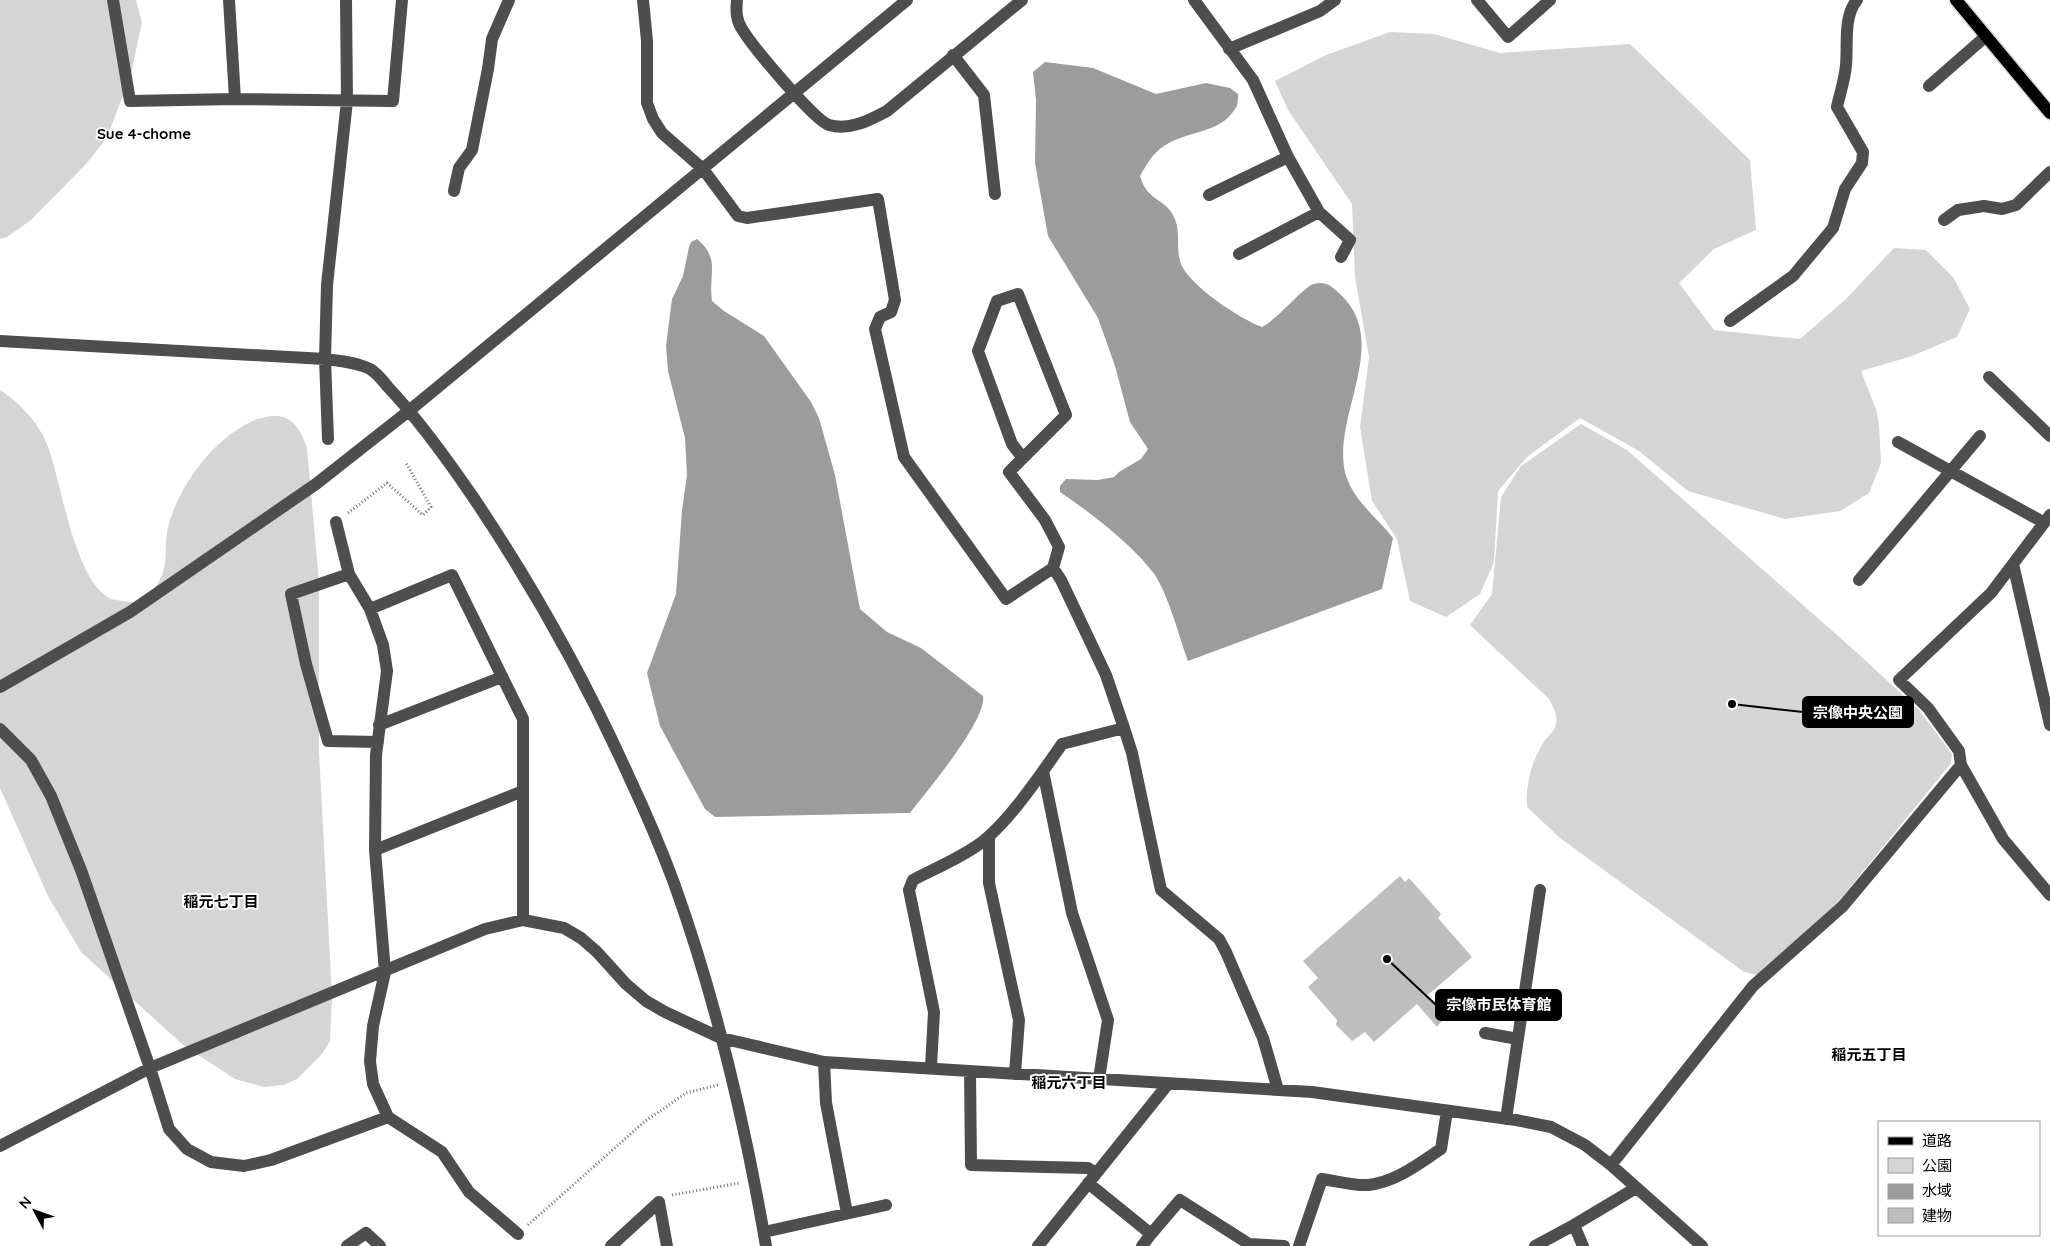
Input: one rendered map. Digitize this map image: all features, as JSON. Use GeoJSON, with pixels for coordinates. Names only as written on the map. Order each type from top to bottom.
{"type":"FeatureCollection","features":[{"type":"Feature","properties":{"kind":"main road"},"geometry":{"type":"LineString","coordinates":[[1956,0],[2050,113]]}},
{"type":"Feature","properties":{"kind":"street"},"geometry":{"type":"LineString","coordinates":[[113,0],[130,101],[235,99],[393,101],[402,0]]}},
{"type":"Feature","properties":{"kind":"street"},"geometry":{"type":"LineString","coordinates":[[229,0],[235,99]]}},
{"type":"Feature","properties":{"kind":"street"},"geometry":{"type":"LineString","coordinates":[[328,440],[325,359],[327,285],[347,101],[346,0]]}},
{"type":"Feature","properties":{"kind":"street"},"geometry":{"type":"LineString","coordinates":[[454,191],[458,168],[472,150],[492,39],[509,0]]}},
{"type":"Feature","properties":{"kind":"street"},"geometry":{"type":"LineString","coordinates":[[643,0],[647,41],[647,103],[653,119],[662,132],[702,169],[738,216],[748,218],[878,199],[895,300],[891,312],[880,317],[875,329],[904,457],[1006,599],[1053,568],[1059,547],[1045,520],[1009,472],[1066,414],[1018,294],[997,301],[978,351],[1012,444],[1022,457]]}},
{"type":"Feature","properties":{"kind":"street"},"geometry":{"type":"LineString","coordinates":[[737,0],[736,14],[742,29],[794,93],[816,117],[829,125],[846,127],[866,122],[887,111],[1022,0]]}},
{"type":"Feature","properties":{"kind":"street"},"geometry":{"type":"LineString","coordinates":[[0,687],[130,612],[316,484],[410,410],[908,0]]}},
{"type":"Feature","properties":{"kind":"street"},"geometry":{"type":"LineString","coordinates":[[1194,0],[1252,80],[1288,157],[1319,212],[1350,240],[1341,257]]}},
{"type":"Feature","properties":{"kind":"street"},"geometry":{"type":"LineString","coordinates":[[1229,49],[1320,11],[1335,0]]}},
{"type":"Feature","properties":{"kind":"street"},"geometry":{"type":"LineString","coordinates":[[1477,0],[1508,37],[1550,0]]}},
{"type":"Feature","properties":{"kind":"street"},"geometry":{"type":"LineString","coordinates":[[1730,321],[1793,276],[1811,256],[1833,228],[1845,189],[1862,163],[1863,152],[1837,107],[1846,66],[1848,28],[1852,6],[1857,0]]}},
{"type":"Feature","properties":{"kind":"street"},"geometry":{"type":"LineString","coordinates":[[1928,86],[1986,37]]}},
{"type":"Feature","properties":{"kind":"street"},"geometry":{"type":"LineString","coordinates":[[953,55],[984,95],[996,194]]}},
{"type":"Feature","properties":{"kind":"street"},"geometry":{"type":"LineString","coordinates":[[1209,195],[1288,157]]}},
{"type":"Feature","properties":{"kind":"street"},"geometry":{"type":"LineString","coordinates":[[1944,220],[1958,210],[1984,206],[2002,209],[2016,205],[2050,172]]}},
{"type":"Feature","properties":{"kind":"street"},"geometry":{"type":"LineString","coordinates":[[1239,254],[1319,212]]}},
{"type":"Feature","properties":{"kind":"street"},"geometry":{"type":"LineString","coordinates":[[0,341],[325,359],[356,364],[372,370],[410,410],[452,466],[511,553],[573,663],[611,737],[646,814],[673,881],[697,952],[721,1038],[754,1180],[766,1246]]}},
{"type":"Feature","properties":{"kind":"street"},"geometry":{"type":"LineString","coordinates":[[1989,377],[2050,436]]}},
{"type":"Feature","properties":{"kind":"street"},"geometry":{"type":"LineString","coordinates":[[1859,580],[1952,472],[1980,436]]}},
{"type":"Feature","properties":{"kind":"street"},"geometry":{"type":"LineString","coordinates":[[1898,442],[1952,472],[2047,518],[1991,593],[1899,680],[1928,708],[1960,751],[1961,765],[2003,839],[2049,889]]}},
{"type":"Feature","properties":{"kind":"street"},"geometry":{"type":"LineString","coordinates":[[336,522],[349,574],[370,609],[383,645],[386,671],[376,755],[375,850],[385,972],[373,1026],[370,1061],[373,1084],[388,1117],[442,1152],[469,1192],[518,1234]]}},
{"type":"Feature","properties":{"kind":"street"},"geometry":{"type":"LineString","coordinates":[[2014,564],[2050,725]]}},
{"type":"Feature","properties":{"kind":"street"},"geometry":{"type":"LineString","coordinates":[[1053,568],[1061,580],[1106,675],[1124,728],[1132,753],[1161,890],[1219,939],[1263,1038],[1278,1090]]}},
{"type":"Feature","properties":{"kind":"street"},"geometry":{"type":"LineString","coordinates":[[349,574],[291,594],[306,664],[328,741],[378,742]]}},
{"type":"Feature","properties":{"kind":"street"},"geometry":{"type":"LineString","coordinates":[[370,609],[452,574],[523,719],[523,920]]}},
{"type":"Feature","properties":{"kind":"street"},"geometry":{"type":"LineString","coordinates":[[379,725],[502,677]]}},
{"type":"Feature","properties":{"kind":"street"},"geometry":{"type":"LineString","coordinates":[[931,1067],[934,1012],[909,890],[913,880],[977,846],[989,837],[1043,771],[1062,744],[1124,728]]}},
{"type":"Feature","properties":{"kind":"street"},"geometry":{"type":"LineString","coordinates":[[0,729],[31,760],[51,796],[81,870],[150,1068],[169,1129],[187,1149],[211,1162],[244,1166],[271,1160],[388,1117]]}},
{"type":"Feature","properties":{"kind":"street"},"geometry":{"type":"LineString","coordinates":[[1611,1165],[1753,986],[1843,906],[1961,765]]}},
{"type":"Feature","properties":{"kind":"street"},"geometry":{"type":"LineString","coordinates":[[1043,771],[1072,913],[1108,1020],[1099,1079]]}},
{"type":"Feature","properties":{"kind":"street"},"geometry":{"type":"LineString","coordinates":[[375,850],[523,791]]}},
{"type":"Feature","properties":{"kind":"street"},"geometry":{"type":"LineString","coordinates":[[989,837],[988,883],[1019,1020],[1015,1074]]}},
{"type":"Feature","properties":{"kind":"street"},"geometry":{"type":"LineString","coordinates":[[1506,1119],[1540,890]]}},
{"type":"Feature","properties":{"kind":"street"},"geometry":{"type":"LineString","coordinates":[[0,1146],[150,1068],[485,929],[523,920],[564,928],[581,938],[611,966],[626,984],[646,1001],[665,1012],[721,1038],[824,1062],[931,1067],[1312,1092],[1551,1127],[1585,1145],[1611,1165],[1702,1246]]}},
{"type":"Feature","properties":{"kind":"street"},"geometry":{"type":"LineString","coordinates":[[1484,1033],[1518,1039]]}},
{"type":"Feature","properties":{"kind":"street"},"geometry":{"type":"LineString","coordinates":[[824,1062],[826,1104],[847,1213]]}},
{"type":"Feature","properties":{"kind":"street"},"geometry":{"type":"LineString","coordinates":[[970,1071],[971,1165],[1088,1168],[1092,1178],[1151,1234]]}},
{"type":"Feature","properties":{"kind":"street"},"geometry":{"type":"LineString","coordinates":[[1038,1246],[1168,1084]]}},
{"type":"Feature","properties":{"kind":"street"},"geometry":{"type":"LineString","coordinates":[[1299,1246],[1322,1179],[1367,1185],[1385,1181],[1402,1174],[1441,1150],[1448,1111]]}},
{"type":"Feature","properties":{"kind":"street"},"geometry":{"type":"LineString","coordinates":[[1535,1246],[1636,1188]]}},
{"type":"Feature","properties":{"kind":"street"},"geometry":{"type":"LineString","coordinates":[[1142,1246],[1180,1200],[1249,1244],[1284,1246]]}},
{"type":"Feature","properties":{"kind":"street"},"geometry":{"type":"LineString","coordinates":[[611,1246],[659,1202]]}},
{"type":"Feature","properties":{"kind":"street"},"geometry":{"type":"LineString","coordinates":[[659,1202],[667,1246]]}},
{"type":"Feature","properties":{"kind":"street"},"geometry":{"type":"LineString","coordinates":[[764,1232],[886,1205]]}},
{"type":"Feature","properties":{"kind":"street"},"geometry":{"type":"LineString","coordinates":[[1574,1225],[1583,1246]]}},
{"type":"Feature","properties":{"kind":"street"},"geometry":{"type":"LineString","coordinates":[[347,1246],[366,1233],[380,1246]]}},
{"type":"Feature","properties":{"kind":"path"},"geometry":{"type":"LineString","coordinates":[[336,522],[387,483],[423,515],[431,507],[406,463]]}},
{"type":"Feature","properties":{"kind":"path"},"geometry":{"type":"LineString","coordinates":[[518,1234],[644,1122],[686,1094],[732,1082]]}},
{"type":"Feature","properties":{"kind":"path"},"geometry":{"type":"LineString","coordinates":[[659,1202],[664,1196],[754,1180]]}},
{"type":"Feature","properties":{"kind":"green space"},"geometry":{"type":"Polygon","coordinates":[[[0,0],[136,0],[142,22],[131,74],[107,138],[86,164],[31,220],[7,237],[0,239],[0,0]]]}},
{"type":"Feature","properties":{"kind":"green space"},"geometry":{"type":"Polygon","coordinates":[[[1390,32],[1434,34],[1500,53],[1630,44],[1750,160],[1756,230],[1714,249],[1679,283],[1714,330],[1800,339],[1845,300],[1894,248],[1926,250],[1953,277],[1970,309],[1957,337],[1912,356],[1861,371],[1876,409],[1879,424],[1881,463],[1869,493],[1840,511],[1785,519],[1688,491],[1639,451],[1580,418],[1527,457],[1498,491],[1494,562],[1480,594],[1446,617],[1410,601],[1397,539],[1372,501],[1360,427],[1369,357],[1355,277],[1352,204],[1288,110],[1275,81],[1326,55],[1390,32]]]}},
{"type":"Feature","properties":{"kind":"green space"},"geometry":{"type":"Polygon","coordinates":[[[0,390],[15,401],[40,430],[53,463],[78,553],[98,589],[111,599],[137,602],[152,591],[164,570],[168,527],[181,494],[201,463],[227,437],[242,426],[257,419],[278,416],[291,421],[299,430],[307,448],[319,582],[319,751],[332,996],[330,1041],[322,1054],[297,1079],[283,1085],[264,1087],[235,1079],[183,1045],[81,952],[48,896],[0,788],[0,390]]]}},
{"type":"Feature","properties":{"kind":"green space"},"geometry":{"type":"Polygon","coordinates":[[[1581,424],[1627,450],[1854,650],[1919,710],[1952,754],[1951,763],[1839,901],[1758,975],[1744,972],[1560,838],[1527,807],[1530,772],[1540,748],[1553,731],[1556,721],[1555,711],[1549,699],[1470,625],[1492,594],[1501,497],[1521,466],[1581,424]]]}},
{"type":"Feature","properties":{"kind":"water"},"geometry":{"type":"Polygon","coordinates":[[[1045,62],[1093,68],[1156,94],[1206,83],[1230,88],[1238,94],[1237,106],[1229,117],[1211,128],[1182,137],[1164,146],[1153,156],[1140,176],[1151,195],[1169,209],[1176,221],[1179,258],[1186,273],[1217,301],[1241,317],[1262,327],[1310,286],[1322,283],[1340,294],[1355,313],[1361,334],[1361,356],[1346,427],[1343,450],[1345,472],[1353,491],[1393,538],[1382,589],[1188,661],[1169,605],[1155,575],[1123,541],[1060,492],[1060,486],[1066,479],[1098,480],[1114,477],[1141,459],[1148,449],[1130,422],[1115,366],[1098,318],[1048,236],[1035,163],[1036,100],[1033,72],[1045,62]]]}},
{"type":"Feature","properties":{"kind":"water"},"geometry":{"type":"Polygon","coordinates":[[[697,239],[709,253],[711,260],[712,301],[724,311],[764,336],[811,402],[819,418],[835,475],[860,609],[887,632],[921,648],[983,696],[982,707],[966,738],[942,773],[910,813],[715,817],[705,809],[660,726],[647,673],[676,594],[682,510],[687,475],[685,438],[668,371],[666,346],[672,299],[683,276],[691,242],[697,239]]]}},
{"type":"Feature","properties":{"kind":"building"},"geometry":{"type":"Polygon","coordinates":[[[1400,876],[1405,882],[1409,878],[1441,914],[1438,918],[1472,957],[1428,995],[1445,1017],[1437,1027],[1417,1004],[1374,1042],[1365,1032],[1352,1041],[1336,1025],[1337,1020],[1308,987],[1318,978],[1303,961],[1400,876]]]}},
{"type":"Feature","properties":{"kind":"place","name":"宗像中央公園"},"geometry":{"type":"Point","coordinates":[1732,704]}},
{"type":"Feature","properties":{"kind":"place","name":"宗像市民体育館"},"geometry":{"type":"Point","coordinates":[1387,959]}},
{"type":"Feature","properties":{"kind":"district","name":"Sue 4-chome"},"geometry":{"type":"Point","coordinates":[144,134]}},
{"type":"Feature","properties":{"kind":"district","name":"稲元七丁目"},"geometry":{"type":"Point","coordinates":[221,902]}},
{"type":"Feature","properties":{"kind":"district","name":"稲元五丁目"},"geometry":{"type":"Point","coordinates":[1869,1055]}},
{"type":"Feature","properties":{"kind":"district","name":"稲元六丁目"},"geometry":{"type":"Point","coordinates":[1069,1083]}}]}
